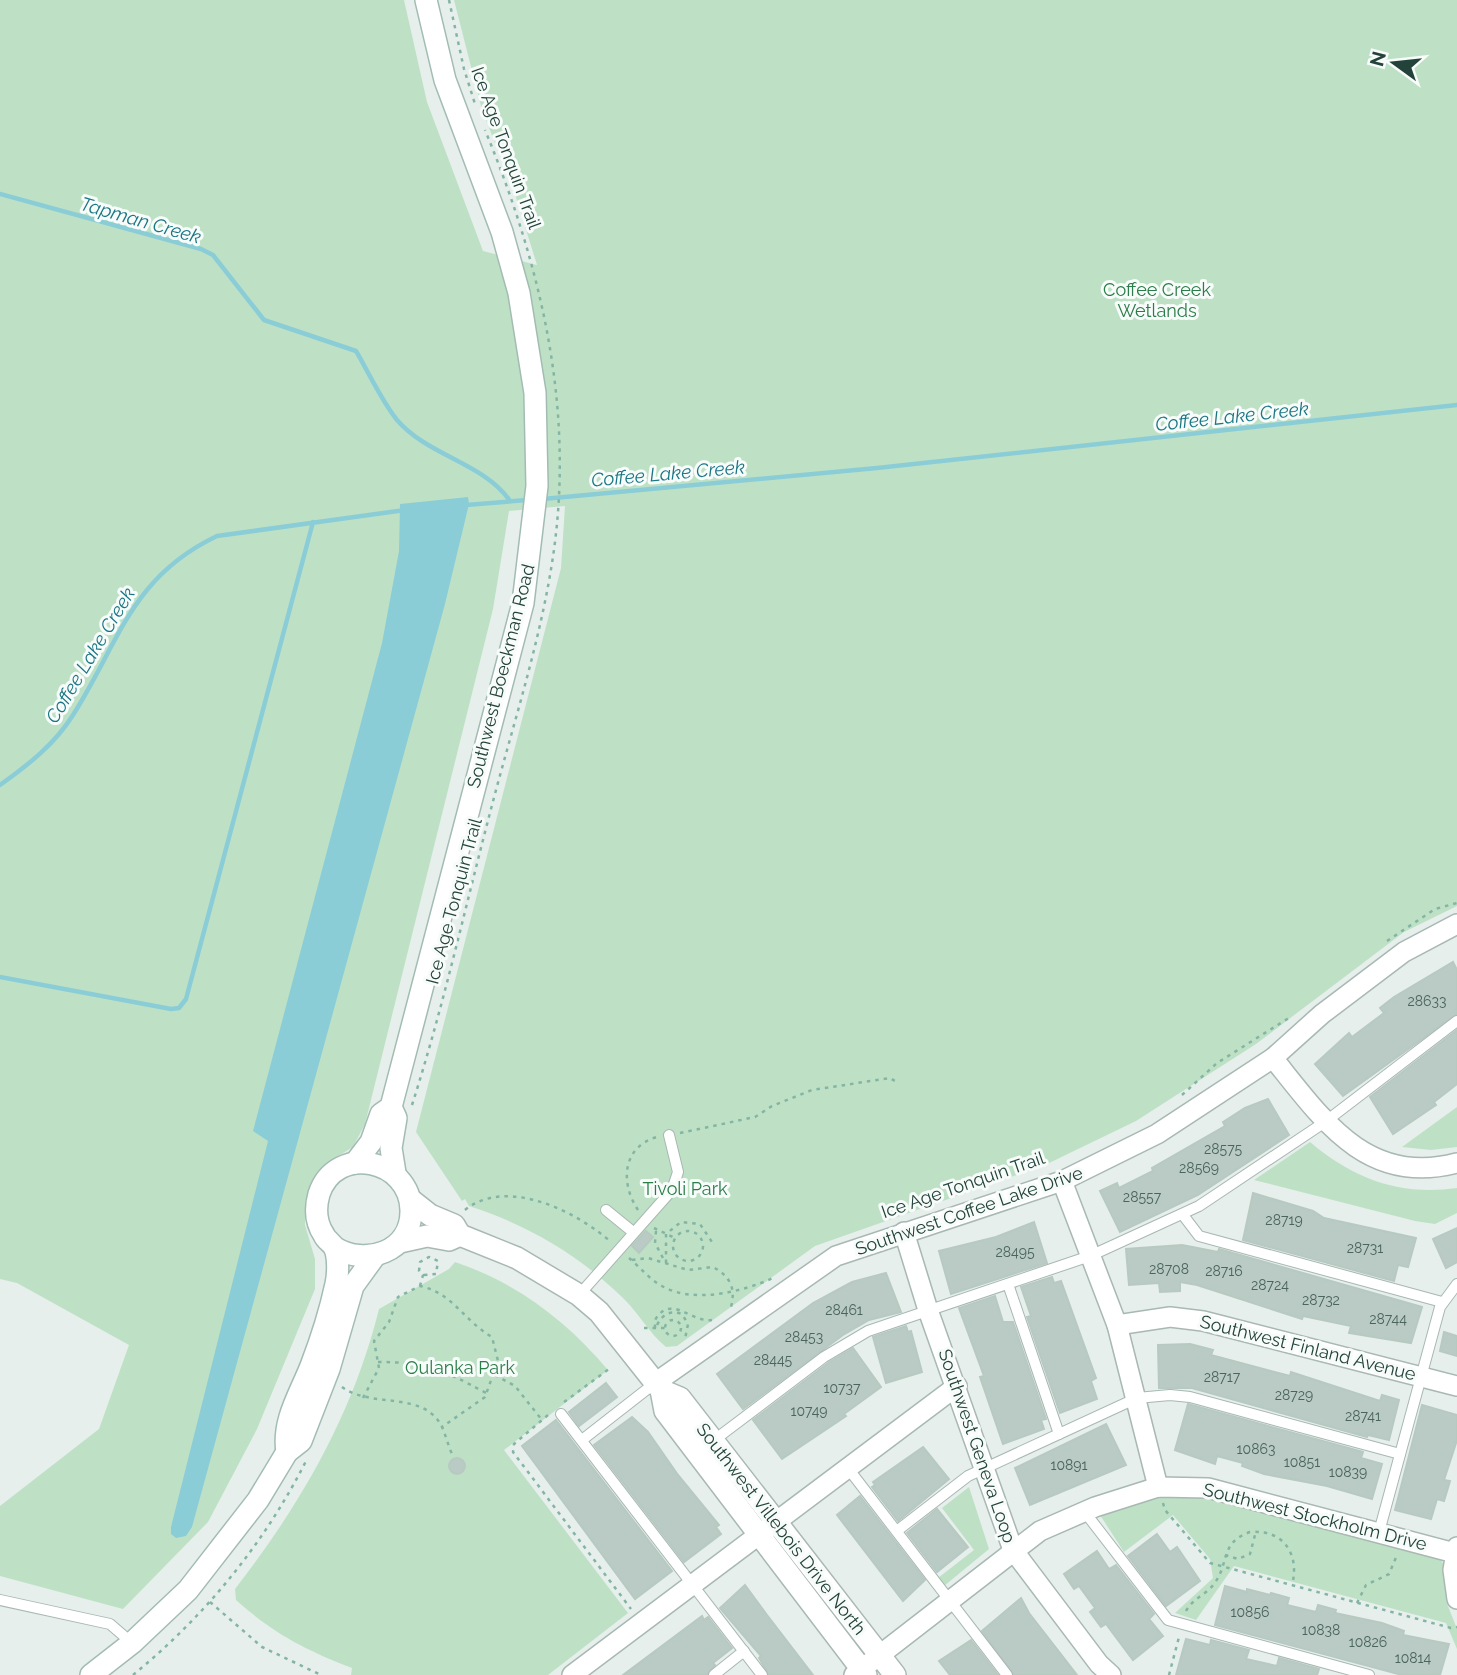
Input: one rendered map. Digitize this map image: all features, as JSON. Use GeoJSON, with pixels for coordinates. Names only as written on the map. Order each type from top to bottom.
{"type":"FeatureCollection","features":[{"type":"Feature","properties":{"kind":"main road","name":"Southwest Boeckman Road"},"geometry":{"type":"LineString","coordinates":[[411,1200],[406,1187],[395,1173],[391,1147],[396,1118],[391,1107],[512,644],[530,560],[537,473],[535,393],[522,309],[502,232],[445,80],[426,0]]}},
{"type":"Feature","properties":{"kind":"main road","name":"Southwest Boeckman Road"},"geometry":{"type":"LineString","coordinates":[[287,1452],[284,1433],[311,1365],[337,1281],[334,1247],[318,1222],[320,1194],[336,1172],[355,1163],[372,1142],[381,1114],[391,1107]]}},
{"type":"Feature","properties":{"kind":"main road"},"geometry":{"type":"LineString","coordinates":[[355,1163],[378,1164],[395,1173]]}},
{"type":"Feature","properties":{"kind":"main road"},"geometry":{"type":"LineString","coordinates":[[400,1241],[410,1225],[411,1200]]}},
{"type":"Feature","properties":{"kind":"main road","name":"Southwest Villebois Drive North"},"geometry":{"type":"LineString","coordinates":[[411,1200],[430,1215],[454,1225],[460,1224],[579,1295],[599,1312],[658,1386],[680,1398],[895,1675]]}},
{"type":"Feature","properties":{"kind":"main road","name":"Southwest Villebois Drive North"},"geometry":{"type":"LineString","coordinates":[[400,1241],[427,1236],[449,1240],[460,1224]]}},
{"type":"Feature","properties":{"kind":"main road","name":"Southwest Boeckman Road"},"geometry":{"type":"LineString","coordinates":[[91,1675],[132,1643],[188,1590],[258,1500],[287,1452],[301,1441],[329,1369],[353,1286],[374,1257],[400,1241]]}},
{"type":"Feature","properties":{"kind":"main road"},"geometry":{"type":"LineString","coordinates":[[334,1247],[351,1256],[374,1257]]}},
{"type":"Feature","properties":{"kind":"main road","name":"Southwest Villebois Drive North"},"geometry":{"type":"LineString","coordinates":[[658,1386],[665,1411],[860,1673]]}},
{"type":"Feature","properties":{"kind":"street","name":"Southwest Coffee Lake Drive"},"geometry":{"type":"LineString","coordinates":[[658,1386],[806,1274],[836,1256],[1062,1181],[1157,1134],[1273,1058],[1322,1014],[1404,952],[1457,924]]}},
{"type":"Feature","properties":{"kind":"street"},"geometry":{"type":"LineString","coordinates":[[1273,1058],[1325,1122],[1358,1150],[1377,1159],[1424,1168],[1457,1163]]}},
{"type":"Feature","properties":{"kind":"street"},"geometry":{"type":"LineString","coordinates":[[1062,1181],[1117,1325],[1158,1487]]}},
{"type":"Feature","properties":{"kind":"street","name":"Southwest Geneva Loop"},"geometry":{"type":"LineString","coordinates":[[904,1232],[928,1310],[1013,1550],[1099,1664],[1111,1675]]}},
{"type":"Feature","properties":{"kind":"street","name":"Southwest Finland Avenue"},"geometry":{"type":"LineString","coordinates":[[1117,1325],[1170,1317],[1203,1321],[1457,1386]]}},
{"type":"Feature","properties":{"kind":"street"},"geometry":{"type":"LineString","coordinates":[[572,1675],[957,1386]]}},
{"type":"Feature","properties":{"kind":"street","name":"Southwest Stockholm Drive"},"geometry":{"type":"LineString","coordinates":[[860,1673],[1013,1550],[1041,1531],[1084,1511],[1158,1487],[1208,1488],[1456,1550]]}},
{"type":"Feature","properties":{"kind":"street"},"geometry":{"type":"LineString","coordinates":[[1456,1550],[1453,1570],[1457,1599]]}},
{"type":"Feature","properties":{"kind":"lane"},"geometry":{"type":"LineString","coordinates":[[713,1441],[824,1357],[868,1331],[1090,1256],[1183,1215],[1325,1122],[1457,1021]]}},
{"type":"Feature","properties":{"kind":"lane"},"geometry":{"type":"LineString","coordinates":[[579,1295],[676,1181],[678,1172],[669,1135]]}},
{"type":"Feature","properties":{"kind":"lane"},"geometry":{"type":"LineString","coordinates":[[607,1210],[633,1233]]}},
{"type":"Feature","properties":{"kind":"lane"},"geometry":{"type":"LineString","coordinates":[[1183,1215],[1199,1236],[1443,1302]]}},
{"type":"Feature","properties":{"kind":"lane"},"geometry":{"type":"LineString","coordinates":[[1008,1284],[1059,1434]]}},
{"type":"Feature","properties":{"kind":"lane"},"geometry":{"type":"LineString","coordinates":[[1379,1532],[1443,1302],[1457,1284]]}},
{"type":"Feature","properties":{"kind":"lane"},"geometry":{"type":"LineString","coordinates":[[582,1440],[658,1386]]}},
{"type":"Feature","properties":{"kind":"lane"},"geometry":{"type":"LineString","coordinates":[[898,1530],[968,1476],[1137,1398],[1170,1395],[1190,1397],[1400,1454]]}},
{"type":"Feature","properties":{"kind":"lane"},"geometry":{"type":"LineString","coordinates":[[561,1414],[762,1675]]}},
{"type":"Feature","properties":{"kind":"lane"},"geometry":{"type":"LineString","coordinates":[[847,1467],[1007,1675]]}},
{"type":"Feature","properties":{"kind":"lane"},"geometry":{"type":"LineString","coordinates":[[1084,1511],[1163,1614],[1182,1625],[1369,1675]]}},
{"type":"Feature","properties":{"kind":"lane"},"geometry":{"type":"LineString","coordinates":[[0,1600],[110,1624],[132,1643]]}},
{"type":"Feature","properties":{"kind":"lane"},"geometry":{"type":"LineString","coordinates":[[714,1675],[744,1651]]}},
{"type":"Feature","properties":{"kind":"path","name":"Ice Age Tonquin Trail"},"geometry":{"type":"LineString","coordinates":[[449,0],[464,69],[475,104]]}},
{"type":"Feature","properties":{"kind":"path","name":"Ice Age Tonquin Trail"},"geometry":{"type":"LineString","coordinates":[[484,128],[513,197],[543,304]]}},
{"type":"Feature","properties":{"kind":"path","name":"Ice Age Tonquin Trail"},"geometry":{"type":"LineString","coordinates":[[420,1080],[533,648]]}},
{"type":"Feature","properties":{"kind":"path"},"geometry":{"type":"LineString","coordinates":[[1385,944],[1411,923],[1435,909],[1457,903]]}},
{"type":"Feature","properties":{"kind":"path"},"geometry":{"type":"LineString","coordinates":[[1179,1098],[1217,1063],[1298,1013]]}},
{"type":"Feature","properties":{"kind":"path"},"geometry":{"type":"LineString","coordinates":[[675,1238],[656,1230],[632,1202],[625,1182],[628,1163],[637,1146],[653,1138],[755,1117],[772,1106],[812,1090],[890,1078],[895,1082]]}},
{"type":"Feature","properties":{"kind":"path"},"geometry":{"type":"LineString","coordinates":[[460,1224],[475,1202],[535,1199],[554,1204],[578,1217],[619,1248],[651,1279],[670,1290],[693,1294],[733,1290],[752,1287],[776,1276]]}},
{"type":"Feature","properties":{"kind":"path"},"geometry":{"type":"LineString","coordinates":[[666,1234],[681,1222],[695,1222],[705,1229],[712,1242]]}},
{"type":"Feature","properties":{"kind":"path"},"geometry":{"type":"LineString","coordinates":[[656,1230],[655,1243],[666,1263]]}},
{"type":"Feature","properties":{"kind":"path"},"geometry":{"type":"LineString","coordinates":[[688,1230],[698,1234],[703,1243],[698,1257],[688,1261],[679,1258],[673,1251],[675,1238],[688,1230]]}},
{"type":"Feature","properties":{"kind":"path"},"geometry":{"type":"LineString","coordinates":[[666,1234],[666,1263]]}},
{"type":"Feature","properties":{"kind":"path"},"geometry":{"type":"LineString","coordinates":[[420,1286],[423,1275],[418,1266],[420,1262],[435,1258],[440,1265],[436,1274],[423,1275]]}},
{"type":"Feature","properties":{"kind":"path"},"geometry":{"type":"LineString","coordinates":[[632,1260],[648,1258],[688,1270],[713,1267],[730,1280],[733,1290],[731,1308],[725,1314]]}},
{"type":"Feature","properties":{"kind":"path"},"geometry":{"type":"LineString","coordinates":[[672,1266],[679,1258]]}},
{"type":"Feature","properties":{"kind":"path"},"geometry":{"type":"LineString","coordinates":[[363,1398],[367,1385],[377,1374],[374,1341],[389,1322],[395,1302],[402,1294],[420,1286],[449,1297],[475,1328],[492,1336],[498,1353],[494,1374],[481,1402],[456,1415],[442,1427]]}},
{"type":"Feature","properties":{"kind":"path"},"geometry":{"type":"LineString","coordinates":[[655,1328],[659,1313],[666,1308],[682,1310],[700,1320],[719,1317]]}},
{"type":"Feature","properties":{"kind":"path"},"geometry":{"type":"LineString","coordinates":[[655,1328],[664,1315],[671,1312],[682,1314],[688,1330],[682,1343]]}},
{"type":"Feature","properties":{"kind":"path"},"geometry":{"type":"LineString","coordinates":[[680,1324],[686,1320]]}},
{"type":"Feature","properties":{"kind":"path"},"geometry":{"type":"LineString","coordinates":[[644,1328],[665,1328],[671,1321],[680,1324]]}},
{"type":"Feature","properties":{"kind":"path"},"geometry":{"type":"LineString","coordinates":[[665,1328],[669,1335],[677,1335],[680,1332],[680,1324]]}},
{"type":"Feature","properties":{"kind":"path"},"geometry":{"type":"LineString","coordinates":[[378,1362],[408,1362],[440,1368],[487,1394]]}},
{"type":"Feature","properties":{"kind":"path"},"geometry":{"type":"LineString","coordinates":[[609,1369],[514,1444],[515,1456],[642,1622]]}},
{"type":"Feature","properties":{"kind":"path"},"geometry":{"type":"LineString","coordinates":[[494,1374],[515,1387],[542,1420]]}},
{"type":"Feature","properties":{"kind":"path"},"geometry":{"type":"LineString","coordinates":[[340,1385],[363,1398],[421,1407],[442,1427],[452,1454]]}},
{"type":"Feature","properties":{"kind":"path"},"geometry":{"type":"LineString","coordinates":[[1158,1487],[1165,1510],[1203,1559],[1357,1603],[1451,1628],[1457,1627]]}},
{"type":"Feature","properties":{"kind":"path"},"geometry":{"type":"LineString","coordinates":[[1225,1555],[1238,1559],[1251,1554],[1256,1531]]}},
{"type":"Feature","properties":{"kind":"path"},"geometry":{"type":"LineString","coordinates":[[1169,1675],[1189,1605],[1215,1583],[1225,1555],[1237,1538],[1256,1531],[1278,1537],[1290,1549],[1295,1569],[1292,1585]]}},
{"type":"Feature","properties":{"kind":"path"},"geometry":{"type":"LineString","coordinates":[[1357,1603],[1366,1585],[1391,1571],[1401,1538]]}},
{"type":"Feature","properties":{"kind":"path"},"geometry":{"type":"LineString","coordinates":[[210,1602],[262,1647],[321,1675]]}},
{"type":"Feature","properties":{"kind":"green space"},"geometry":{"type":"Polygon","coordinates":[[[0,0],[404,0],[427,102],[483,251],[537,265],[514,191],[482,110],[454,0],[1457,0],[1457,906],[1404,932],[1256,1044],[1136,1121],[1045,1165],[815,1246],[677,1346],[666,1347],[624,1299],[571,1255],[512,1222],[469,1206],[465,1199],[462,1201],[416,1132],[561,568],[565,506],[509,511],[493,609],[365,1124],[353,1147],[330,1161],[313,1179],[305,1202],[305,1225],[315,1259],[315,1289],[257,1429],[208,1522],[123,1609],[0,1576],[0,1506],[99,1429],[129,1345],[17,1283],[0,1279],[0,0]]]}},
{"type":"Feature","properties":{"kind":"green space"},"geometry":{"type":"Polygon","coordinates":[[[1457,1107],[1457,1147],[1431,1150],[1402,1147],[1457,1107]]]}},
{"type":"Feature","properties":{"kind":"green space"},"geometry":{"type":"Polygon","coordinates":[[[1310,1142],[1343,1166],[1378,1182],[1416,1189],[1457,1188],[1457,1213],[1435,1224],[1415,1221],[1254,1180],[1310,1142]]]}},
{"type":"Feature","properties":{"kind":"green space","name":"Oulanka Park"},"geometry":{"type":"Polygon","coordinates":[[[455,1262],[499,1281],[539,1305],[575,1335],[608,1370],[504,1450],[628,1613],[548,1675],[351,1675],[352,1668],[305,1648],[277,1632],[236,1600],[235,1589],[282,1524],[322,1456],[355,1385],[379,1309],[449,1269],[455,1262]]]}},
{"type":"Feature","properties":{"kind":"green space"},"geometry":{"type":"Polygon","coordinates":[[[969,1487],[989,1549],[944,1586],[938,1578],[974,1550],[942,1508],[969,1487]]]}},
{"type":"Feature","properties":{"kind":"green space"},"geometry":{"type":"Polygon","coordinates":[[[1194,1493],[1439,1558],[1447,1568],[1446,1601],[1457,1629],[1457,1649],[1446,1623],[1234,1566],[1196,1620],[1175,1613],[1213,1578],[1210,1559],[1173,1515],[1124,1552],[1100,1515],[1142,1498],[1194,1493]]]}},
{"type":"Feature","properties":{"kind":"water"},"geometry":{"type":"Polygon","coordinates":[[[468,497],[469,504],[445,604],[192,1527],[186,1536],[176,1538],[171,1534],[171,1527],[268,1141],[253,1131],[382,643],[399,551],[400,504],[468,497]]]}},
{"type":"Feature","properties":{"kind":"building"},"geometry":{"type":"Polygon","coordinates":[[[1453,962],[1457,970],[1457,1014],[1343,1096],[1315,1064],[1349,1033],[1352,1037],[1384,1013],[1380,1008],[1394,997],[1453,962]]]}},
{"type":"Feature","properties":{"kind":"building"},"geometry":{"type":"Polygon","coordinates":[[[1457,1030],[1457,1084],[1434,1102],[1436,1105],[1393,1134],[1370,1097],[1457,1030]]]}},
{"type":"Feature","properties":{"kind":"building"},"geometry":{"type":"Polygon","coordinates":[[[1268,1099],[1289,1135],[1198,1195],[1120,1232],[1100,1191],[1117,1183],[1119,1188],[1153,1171],[1152,1168],[1225,1126],[1223,1122],[1245,1108],[1268,1099]]]}},
{"type":"Feature","properties":{"kind":"building"},"geometry":{"type":"Polygon","coordinates":[[[1253,1193],[1313,1211],[1324,1218],[1416,1238],[1408,1267],[1398,1265],[1394,1281],[1243,1240],[1253,1193]]]}},
{"type":"Feature","properties":{"kind":"building"},"geometry":{"type":"Polygon","coordinates":[[[1034,1222],[1047,1263],[951,1294],[939,1251],[996,1237],[1034,1222]]]}},
{"type":"Feature","properties":{"kind":"building"},"geometry":{"type":"Polygon","coordinates":[[[1457,1228],[1457,1262],[1446,1268],[1433,1239],[1457,1228]]]}},
{"type":"Feature","properties":{"kind":"building"},"geometry":{"type":"Polygon","coordinates":[[[646,1231],[653,1237],[639,1253],[632,1246],[646,1231]]]}},
{"type":"Feature","properties":{"kind":"building"},"geometry":{"type":"Polygon","coordinates":[[[1182,1245],[1218,1252],[1219,1249],[1422,1307],[1411,1343],[1349,1333],[1351,1326],[1303,1316],[1302,1319],[1197,1285],[1180,1282],[1180,1291],[1160,1292],[1159,1283],[1129,1285],[1126,1249],[1182,1245]]]}},
{"type":"Feature","properties":{"kind":"building"},"geometry":{"type":"Polygon","coordinates":[[[886,1273],[901,1312],[869,1320],[843,1335],[743,1409],[717,1374],[813,1303],[852,1282],[886,1273]]]}},
{"type":"Feature","properties":{"kind":"building"},"geometry":{"type":"Polygon","coordinates":[[[1052,1277],[1054,1283],[1061,1281],[1096,1378],[1091,1381],[1097,1399],[1060,1413],[1027,1317],[1031,1316],[1021,1287],[1052,1277]]]}},
{"type":"Feature","properties":{"kind":"building"},"geometry":{"type":"Polygon","coordinates":[[[995,1296],[1003,1322],[1013,1322],[1046,1419],[1041,1420],[1044,1429],[1003,1444],[980,1377],[984,1376],[959,1308],[995,1296]]]}},
{"type":"Feature","properties":{"kind":"building"},"geometry":{"type":"Polygon","coordinates":[[[906,1326],[908,1332],[911,1331],[922,1372],[886,1383],[873,1337],[906,1326]]]}},
{"type":"Feature","properties":{"kind":"building"},"geometry":{"type":"Polygon","coordinates":[[[1444,1332],[1457,1336],[1457,1356],[1440,1351],[1444,1332]]]}},
{"type":"Feature","properties":{"kind":"building"},"geometry":{"type":"Polygon","coordinates":[[[1190,1344],[1213,1350],[1211,1355],[1290,1376],[1291,1372],[1380,1401],[1382,1395],[1399,1400],[1389,1440],[1368,1435],[1367,1437],[1192,1388],[1159,1388],[1158,1345],[1190,1344]]]}},
{"type":"Feature","properties":{"kind":"building"},"geometry":{"type":"Polygon","coordinates":[[[853,1348],[881,1387],[844,1414],[846,1416],[782,1459],[753,1420],[828,1363],[853,1348]]]}},
{"type":"Feature","properties":{"kind":"building"},"geometry":{"type":"Polygon","coordinates":[[[606,1383],[617,1397],[579,1426],[569,1412],[606,1383]]]}},
{"type":"Feature","properties":{"kind":"building"},"geometry":{"type":"Polygon","coordinates":[[[1188,1404],[1363,1452],[1361,1458],[1382,1464],[1372,1499],[1327,1486],[1264,1474],[1242,1466],[1243,1463],[1217,1456],[1215,1464],[1175,1450],[1188,1404]]]}},
{"type":"Feature","properties":{"kind":"building"},"geometry":{"type":"Polygon","coordinates":[[[1422,1405],[1457,1415],[1457,1440],[1444,1480],[1450,1481],[1444,1501],[1437,1499],[1431,1519],[1395,1510],[1422,1405]]]}},
{"type":"Feature","properties":{"kind":"building"},"geometry":{"type":"Polygon","coordinates":[[[632,1417],[648,1432],[678,1475],[719,1525],[716,1527],[721,1534],[684,1562],[594,1445],[632,1417]]]}},
{"type":"Feature","properties":{"kind":"building"},"geometry":{"type":"Polygon","coordinates":[[[556,1420],[672,1571],[635,1599],[522,1446],[556,1420]]]}},
{"type":"Feature","properties":{"kind":"building"},"geometry":{"type":"Polygon","coordinates":[[[1106,1424],[1126,1465],[1030,1505],[1015,1468],[1106,1424]]]}},
{"type":"Feature","properties":{"kind":"building"},"geometry":{"type":"Polygon","coordinates":[[[923,1447],[949,1479],[898,1521],[872,1487],[875,1485],[873,1482],[923,1447]]]}},
{"type":"Feature","properties":{"kind":"building"},"geometry":{"type":"Polygon","coordinates":[[[454,1458],[460,1458],[465,1466],[463,1472],[454,1474],[449,1469],[449,1463],[454,1458]]]}},
{"type":"Feature","properties":{"kind":"building"},"geometry":{"type":"Polygon","coordinates":[[[860,1496],[925,1580],[903,1601],[837,1515],[860,1496]]]}},
{"type":"Feature","properties":{"kind":"building"},"geometry":{"type":"Polygon","coordinates":[[[937,1509],[968,1547],[937,1572],[907,1533],[937,1509]]]}},
{"type":"Feature","properties":{"kind":"building"},"geometry":{"type":"Polygon","coordinates":[[[1157,1534],[1170,1552],[1177,1547],[1200,1581],[1166,1606],[1128,1556],[1157,1534]]]}},
{"type":"Feature","properties":{"kind":"building"},"geometry":{"type":"Polygon","coordinates":[[[1097,1551],[1109,1569],[1116,1565],[1154,1614],[1149,1619],[1163,1636],[1133,1660],[1106,1624],[1101,1627],[1090,1612],[1095,1608],[1079,1586],[1074,1589],[1064,1574],[1097,1551]]]}},
{"type":"Feature","properties":{"kind":"building"},"geometry":{"type":"Polygon","coordinates":[[[745,1585],[813,1675],[769,1675],[759,1658],[761,1656],[720,1608],[745,1585]]]}},
{"type":"Feature","properties":{"kind":"building"},"geometry":{"type":"Polygon","coordinates":[[[1225,1586],[1289,1598],[1287,1605],[1316,1612],[1318,1605],[1336,1610],[1335,1613],[1382,1623],[1404,1631],[1403,1635],[1449,1644],[1440,1675],[1402,1675],[1215,1625],[1225,1586]]]}},
{"type":"Feature","properties":{"kind":"building"},"geometry":{"type":"Polygon","coordinates":[[[1021,1598],[1029,1613],[1077,1675],[1014,1675],[982,1631],[1021,1598]]]}},
{"type":"Feature","properties":{"kind":"building"},"geometry":{"type":"Polygon","coordinates":[[[702,1616],[704,1620],[708,1617],[732,1648],[713,1663],[715,1665],[707,1675],[623,1675],[702,1616]]]}},
{"type":"Feature","properties":{"kind":"building"},"geometry":{"type":"Polygon","coordinates":[[[1186,1639],[1210,1645],[1211,1640],[1249,1650],[1246,1659],[1277,1666],[1279,1658],[1319,1669],[1317,1675],[1176,1675],[1186,1639]]]}},
{"type":"Feature","properties":{"kind":"building"},"geometry":{"type":"Polygon","coordinates":[[[971,1640],[998,1675],[950,1675],[939,1661],[971,1640]]]}},
{"type":"Feature","properties":{"kind":"waterway","name":"Tapman Creek"},"geometry":{"type":"LineString","coordinates":[[0,194],[201,249],[213,255],[264,320],[356,351],[397,420],[424,442],[486,477],[510,501]]}},
{"type":"Feature","properties":{"kind":"waterway","name":"Coffee Lake Creek"},"geometry":{"type":"LineString","coordinates":[[543,499],[877,468],[1457,405]]}},
{"type":"Feature","properties":{"kind":"waterway","name":"Coffee Lake Creek"},"geometry":{"type":"LineString","coordinates":[[466,505],[527,500]]}},
{"type":"Feature","properties":{"kind":"waterway","name":"Coffee Lake Creek"},"geometry":{"type":"LineString","coordinates":[[0,785],[31,762],[58,735],[89,688],[130,613],[165,571],[188,552],[217,536],[405,510]]}},
{"type":"Feature","properties":{"kind":"waterway"},"geometry":{"type":"LineString","coordinates":[[0,977],[171,1009],[179,1008],[186,999],[313,522]]}},
{"type":"Feature","properties":{"kind":"park label","name":"Coffee Creek Wetlands"},"geometry":{"type":"Point","coordinates":[1157,300]}},
{"type":"Feature","properties":{"kind":"park label","name":"Tivoli Park"},"geometry":{"type":"Point","coordinates":[685,1189]}}]}
